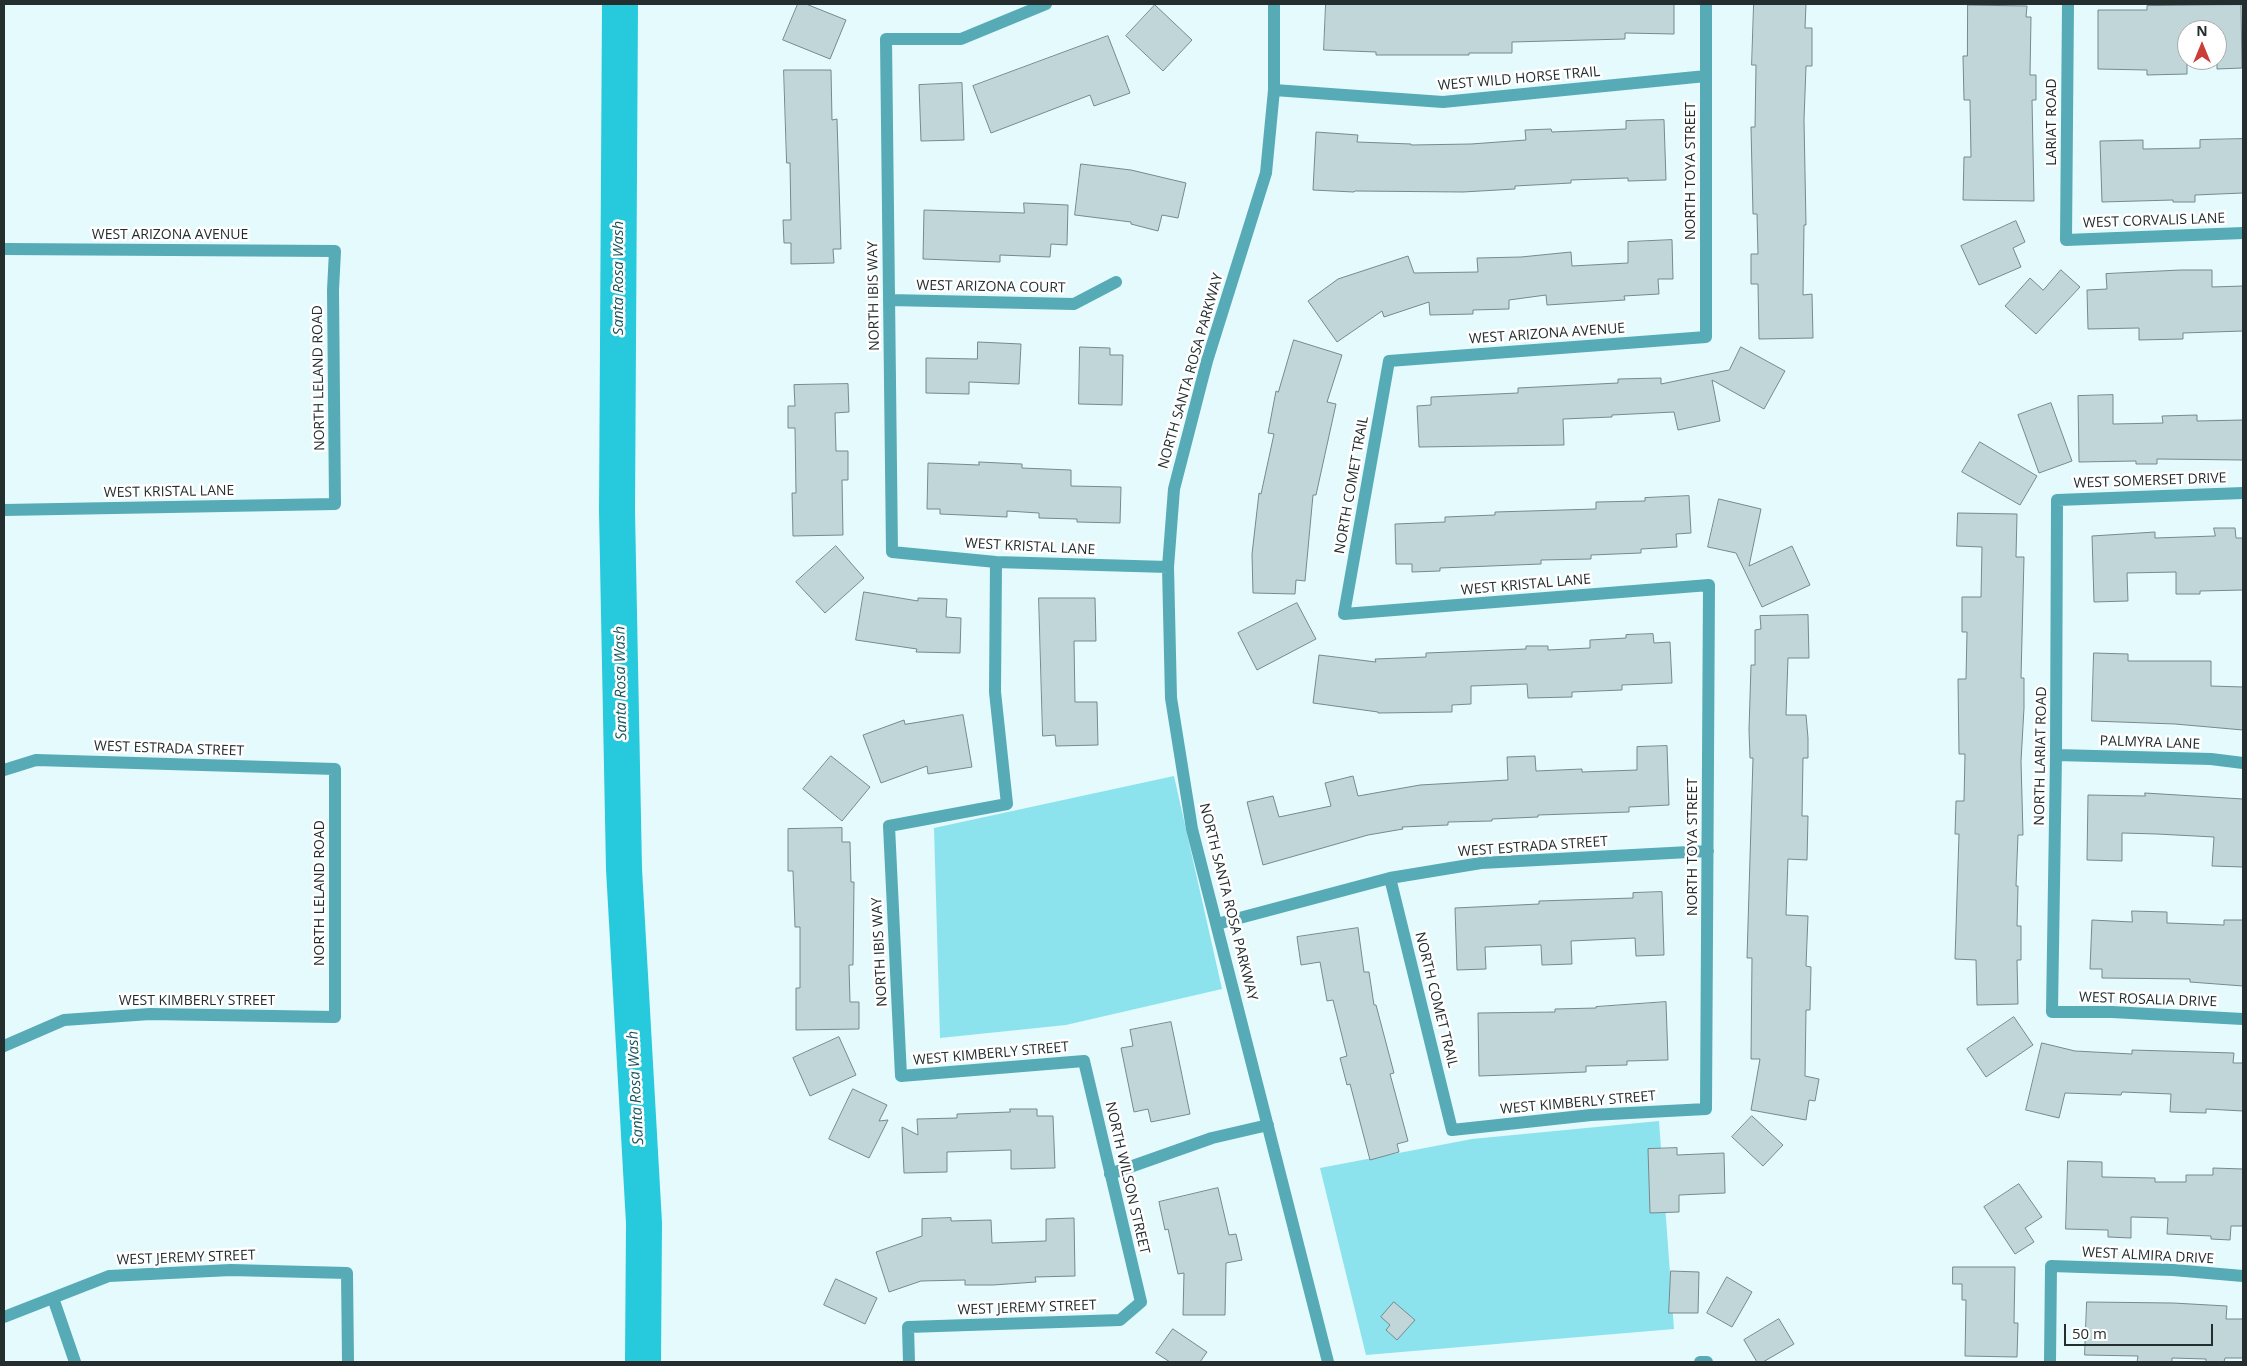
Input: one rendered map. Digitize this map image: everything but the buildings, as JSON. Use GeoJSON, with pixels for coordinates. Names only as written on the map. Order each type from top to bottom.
{"type":"FeatureCollection","features":[{"type":"Feature","properties":{"kind":"street","name":"NORTH IBIS WAY"},"geometry":{"type":"LineString","coordinates":[[892,552],[886,39],[961,39],[1046,4]]}},
{"type":"Feature","properties":{"kind":"street","name":"NORTH SANTA ROSA PARKWAY"},"geometry":{"type":"LineString","coordinates":[[1274,4],[1274,90],[1266,173],[1207,361],[1174,489],[1168,567],[1171,698],[1192,829],[1328,1362]]}},
{"type":"Feature","properties":{"kind":"street","name":"NORTH TOYA STREET"},"geometry":{"type":"LineString","coordinates":[[1706,4],[1706,337]]}},
{"type":"Feature","properties":{"kind":"street","name":"LARIAT ROAD"},"geometry":{"type":"LineString","coordinates":[[2066,240],[2068,4]]}},
{"type":"Feature","properties":{"kind":"street","name":"WEST WILD HORSE TRAIL"},"geometry":{"type":"LineString","coordinates":[[1274,90],[1443,102],[1706,76]]}},
{"type":"Feature","properties":{"kind":"street","name":"WEST CORVALIS LANE"},"geometry":{"type":"LineString","coordinates":[[2066,240],[2243,233]]}},
{"type":"Feature","properties":{"kind":"street","name":"WEST ARIZONA AVENUE"},"geometry":{"type":"LineString","coordinates":[[4,249],[335,251]]}},
{"type":"Feature","properties":{"kind":"street","name":"NORTH LELAND ROAD"},"geometry":{"type":"LineString","coordinates":[[335,251],[332,290],[335,504]]}},
{"type":"Feature","properties":{"kind":"street","name":"WEST ARIZONA COURT"},"geometry":{"type":"LineString","coordinates":[[889,300],[1074,304],[1116,282]]}},
{"type":"Feature","properties":{"kind":"street","name":"WEST ARIZONA AVENUE"},"geometry":{"type":"LineString","coordinates":[[1389,361],[1706,337]]}},
{"type":"Feature","properties":{"kind":"street","name":"NORTH COMET TRAIL"},"geometry":{"type":"LineString","coordinates":[[1344,614],[1389,361]]}},
{"type":"Feature","properties":{"kind":"street","name":"WEST SOMERSET DRIVE"},"geometry":{"type":"LineString","coordinates":[[2057,500],[2243,493]]}},
{"type":"Feature","properties":{"kind":"street","name":"NORTH LARIAT ROAD"},"geometry":{"type":"LineString","coordinates":[[2052,1012],[2057,500]]}},
{"type":"Feature","properties":{"kind":"street","name":"WEST KRISTAL LANE"},"geometry":{"type":"LineString","coordinates":[[4,510],[335,504]]}},
{"type":"Feature","properties":{"kind":"street","name":"WEST KRISTAL LANE"},"geometry":{"type":"LineString","coordinates":[[892,552],[996,562],[1168,567]]}},
{"type":"Feature","properties":{"kind":"street","name":"NORTH IBIS WAY"},"geometry":{"type":"LineString","coordinates":[[901,1076],[889,826],[1007,804],[995,692],[996,562]]}},
{"type":"Feature","properties":{"kind":"street","name":"NORTH TOYA STREET"},"geometry":{"type":"LineString","coordinates":[[1706,1109],[1709,584]]}},
{"type":"Feature","properties":{"kind":"street","name":"WEST KRISTAL LANE"},"geometry":{"type":"LineString","coordinates":[[1344,614],[1709,584]]}},
{"type":"Feature","properties":{"kind":"street","name":"PALMYRA LANE"},"geometry":{"type":"LineString","coordinates":[[2056,754],[2243,763]]}},
{"type":"Feature","properties":{"kind":"street","name":"WEST ESTRADA STREET"},"geometry":{"type":"LineString","coordinates":[[4,770],[36,760],[335,769]]}},
{"type":"Feature","properties":{"kind":"street","name":"NORTH LELAND ROAD"},"geometry":{"type":"LineString","coordinates":[[335,769],[335,1017]]}},
{"type":"Feature","properties":{"kind":"street","name":"WEST ESTRADA STREET"},"geometry":{"type":"LineString","coordinates":[[1217,924],[1390,878],[1481,863],[1708,851]]}},
{"type":"Feature","properties":{"kind":"street","name":"NORTH COMET TRAIL"},"geometry":{"type":"LineString","coordinates":[[1390,878],[1452,1130]]}},
{"type":"Feature","properties":{"kind":"street","name":"WEST ROSALIA DRIVE"},"geometry":{"type":"LineString","coordinates":[[2052,1012],[2112,1012],[2243,1019]]}},
{"type":"Feature","properties":{"kind":"street","name":"WEST KIMBERLY STREET"},"geometry":{"type":"LineString","coordinates":[[4,1046],[64,1020],[150,1014],[335,1017]]}},
{"type":"Feature","properties":{"kind":"street","name":"WEST KIMBERLY STREET"},"geometry":{"type":"LineString","coordinates":[[901,1076],[1084,1061]]}},
{"type":"Feature","properties":{"kind":"street","name":"NORTH WILSON STREET"},"geometry":{"type":"LineString","coordinates":[[1084,1061],[1141,1302]]}},
{"type":"Feature","properties":{"kind":"street","name":"WEST KIMBERLY STREET"},"geometry":{"type":"LineString","coordinates":[[1452,1130],[1591,1115],[1706,1109]]}},
{"type":"Feature","properties":{"kind":"street"},"geometry":{"type":"LineString","coordinates":[[1110,1174],[1212,1138],[1268,1125]]}},
{"type":"Feature","properties":{"kind":"street","name":"WEST ALMIRA DRIVE"},"geometry":{"type":"LineString","coordinates":[[2050,1362],[2050,1266],[2173,1270],[2243,1276]]}},
{"type":"Feature","properties":{"kind":"street","name":"WEST JEREMY STREET"},"geometry":{"type":"LineString","coordinates":[[4,1317],[109,1276],[231,1270],[347,1273],[348,1362]]}},
{"type":"Feature","properties":{"kind":"street"},"geometry":{"type":"LineString","coordinates":[[53,1298],[75,1362]]}},
{"type":"Feature","properties":{"kind":"street","name":"WEST JEREMY STREET"},"geometry":{"type":"LineString","coordinates":[[908,1362],[908,1327],[1120,1320],[1141,1302]]}},
{"type":"Feature","properties":{"kind":"street"},"geometry":{"type":"LineString","coordinates":[[1700,1362],[1707,1362]]}},
{"type":"Feature","properties":{"kind":"shaded area"},"geometry":{"type":"Polygon","coordinates":[[[1174,776],[1222,989],[1066,1025],[940,1038],[934,828],[1174,776]]]}},
{"type":"Feature","properties":{"kind":"shaded area"},"geometry":{"type":"Polygon","coordinates":[[[1659,1121],[1674,1329],[1366,1355],[1320,1168],[1472,1139],[1659,1121]]]}},
{"type":"Feature","properties":{"kind":"waterway","name":"Santa Rosa Wash"},"geometry":{"type":"LineString","coordinates":[[620,4],[617,511],[624,869],[644,1223],[643,1362]]}}]}
